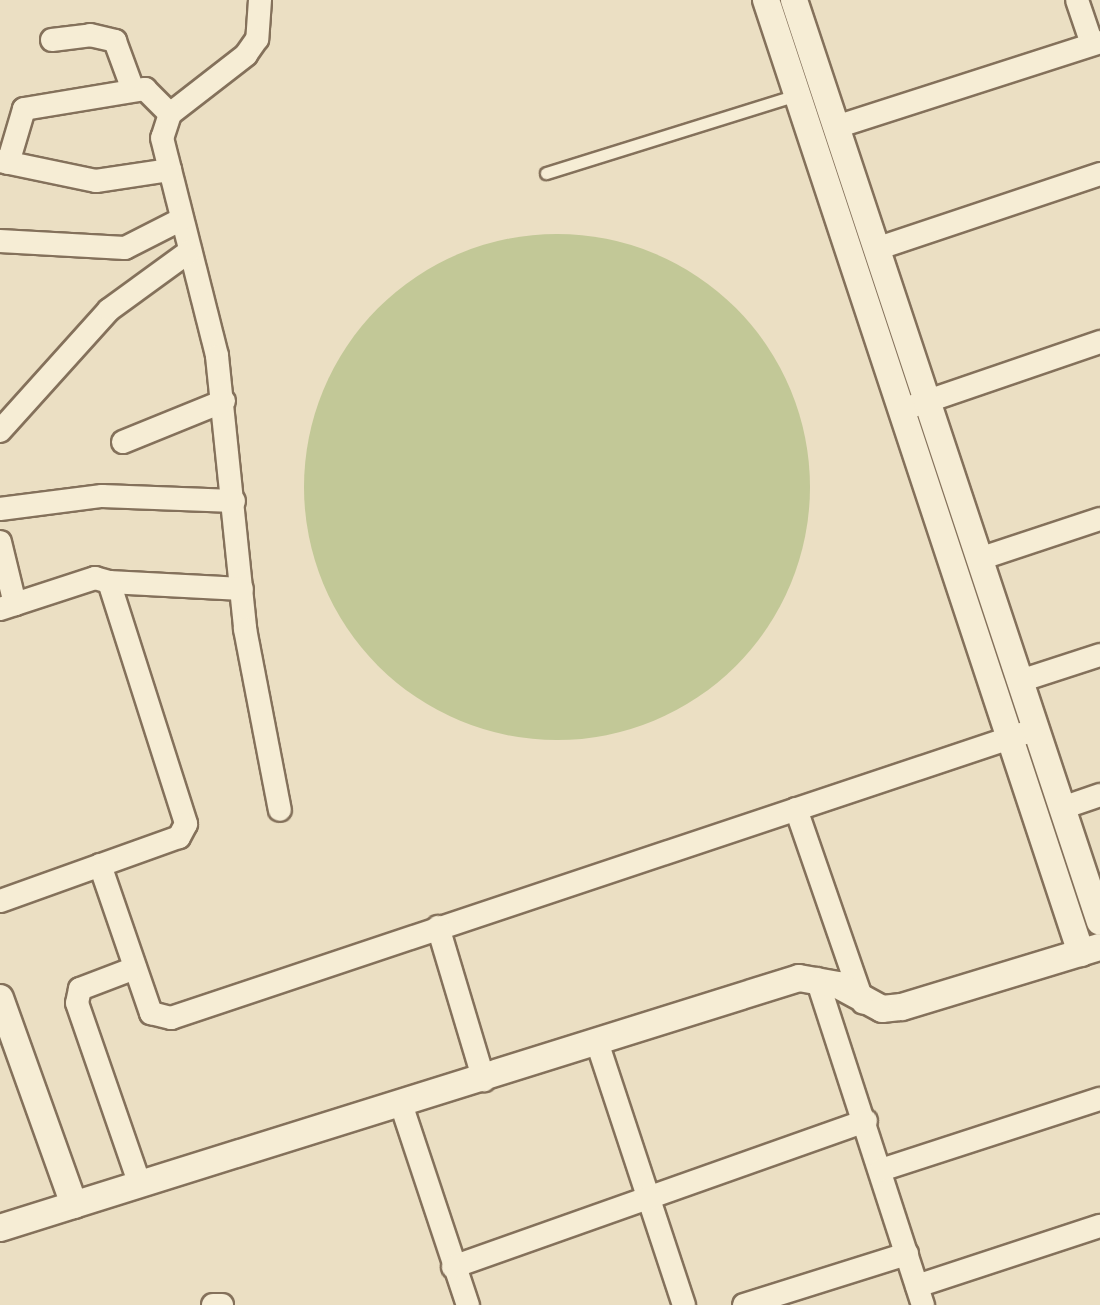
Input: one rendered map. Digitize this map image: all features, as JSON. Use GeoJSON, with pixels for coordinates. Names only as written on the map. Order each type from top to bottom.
{"type":"FeatureCollection","features":[{"type":"Feature","properties":{"kind":"street"},"geometry":{"type":"LineString","coordinates":[[260,0],[257,39],[246,55],[170,114],[162,138],[224,401],[242,589],[280,810]]}},
{"type":"Feature","properties":{"kind":"street"},"geometry":{"type":"LineString","coordinates":[[0,1228],[402,1107],[799,978],[817,979],[863,1003],[902,1007],[1090,950],[1008,739],[766,0]]}},
{"type":"Feature","properties":{"kind":"street"},"geometry":{"type":"LineString","coordinates":[[794,0],[1100,922]]}},
{"type":"Feature","properties":{"kind":"street"},"geometry":{"type":"LineString","coordinates":[[836,127],[1096,43],[1077,0]]}},
{"type":"Feature","properties":{"kind":"street"},"geometry":{"type":"LineString","coordinates":[[52,40],[90,35],[115,41],[133,90]]}},
{"type":"Feature","properties":{"kind":"street"},"geometry":{"type":"LineString","coordinates":[[170,114],[151,92],[133,90],[24,109],[4,162],[96,181],[170,170]]}},
{"type":"Feature","properties":{"kind":"street"},"geometry":{"type":"LineString","coordinates":[[876,249],[1100,174]]}},
{"type":"Feature","properties":{"kind":"street"},"geometry":{"type":"LineString","coordinates":[[0,241],[125,248],[182,219]]}},
{"type":"Feature","properties":{"kind":"street"},"geometry":{"type":"LineString","coordinates":[[0,431],[109,310],[190,251]]}},
{"type":"Feature","properties":{"kind":"street"},"geometry":{"type":"LineString","coordinates":[[900,410],[1100,342]]}},
{"type":"Feature","properties":{"kind":"street"},"geometry":{"type":"LineString","coordinates":[[123,442],[224,401]]}},
{"type":"Feature","properties":{"kind":"street"},"geometry":{"type":"LineString","coordinates":[[0,509],[102,496],[234,501]]}},
{"type":"Feature","properties":{"kind":"street"},"geometry":{"type":"LineString","coordinates":[[979,559],[1100,519]]}},
{"type":"Feature","properties":{"kind":"street"},"geometry":{"type":"LineString","coordinates":[[0,542],[8,606],[95,578],[109,582],[242,589]]}},
{"type":"Feature","properties":{"kind":"street"},"geometry":{"type":"LineString","coordinates":[[0,901],[185,831],[109,582]]}},
{"type":"Feature","properties":{"kind":"street"},"geometry":{"type":"LineString","coordinates":[[1020,681],[1100,655]]}},
{"type":"Feature","properties":{"kind":"street"},"geometry":{"type":"LineString","coordinates":[[100,865],[151,1013],[171,1018],[1036,730]]}},
{"type":"Feature","properties":{"kind":"street"},"geometry":{"type":"LineString","coordinates":[[1062,808],[1100,795]]}},
{"type":"Feature","properties":{"kind":"street"},"geometry":{"type":"LineString","coordinates":[[796,809],[863,1003]]}},
{"type":"Feature","properties":{"kind":"street"},"geometry":{"type":"LineString","coordinates":[[438,927],[484,1080]]}},
{"type":"Feature","properties":{"kind":"street"},"geometry":{"type":"LineString","coordinates":[[135,968],[77,994],[140,1185]]}},
{"type":"Feature","properties":{"kind":"street"},"geometry":{"type":"LineString","coordinates":[[817,979],[866,1121],[920,1295],[1100,1226]]}},
{"type":"Feature","properties":{"kind":"street"},"geometry":{"type":"LineString","coordinates":[[0,998],[74,1205]]}},
{"type":"Feature","properties":{"kind":"street"},"geometry":{"type":"LineString","coordinates":[[597,1042],[684,1305]]}},
{"type":"Feature","properties":{"kind":"street"},"geometry":{"type":"LineString","coordinates":[[881,1170],[1100,1099]]}},
{"type":"Feature","properties":{"kind":"street"},"geometry":{"type":"LineString","coordinates":[[402,1107],[468,1305]]}},
{"type":"Feature","properties":{"kind":"street"},"geometry":{"type":"LineString","coordinates":[[453,1267],[866,1121]]}},
{"type":"Feature","properties":{"kind":"street"},"geometry":{"type":"LineString","coordinates":[[744,1305],[907,1254]]}},
{"type":"Feature","properties":{"kind":"street"},"geometry":{"type":"LineString","coordinates":[[213,1305],[222,1305]]}},
{"type":"Feature","properties":{"kind":"lane"},"geometry":{"type":"LineString","coordinates":[[546,173],[797,95]]}},
{"type":"Feature","properties":{"kind":"green space"},"geometry":{"type":"Polygon","coordinates":[[[557,234],[606,239],[654,253],[697,277],[736,308],[767,347],[791,390],[805,438],[810,487],[805,536],[791,584],[767,627],[736,666],[697,697],[654,721],[606,735],[557,740],[508,735],[460,721],[417,697],[378,666],[347,627],[323,584],[309,536],[304,487],[309,438],[323,390],[347,347],[378,308],[417,277],[460,253],[508,239],[557,234]]]}}]}
